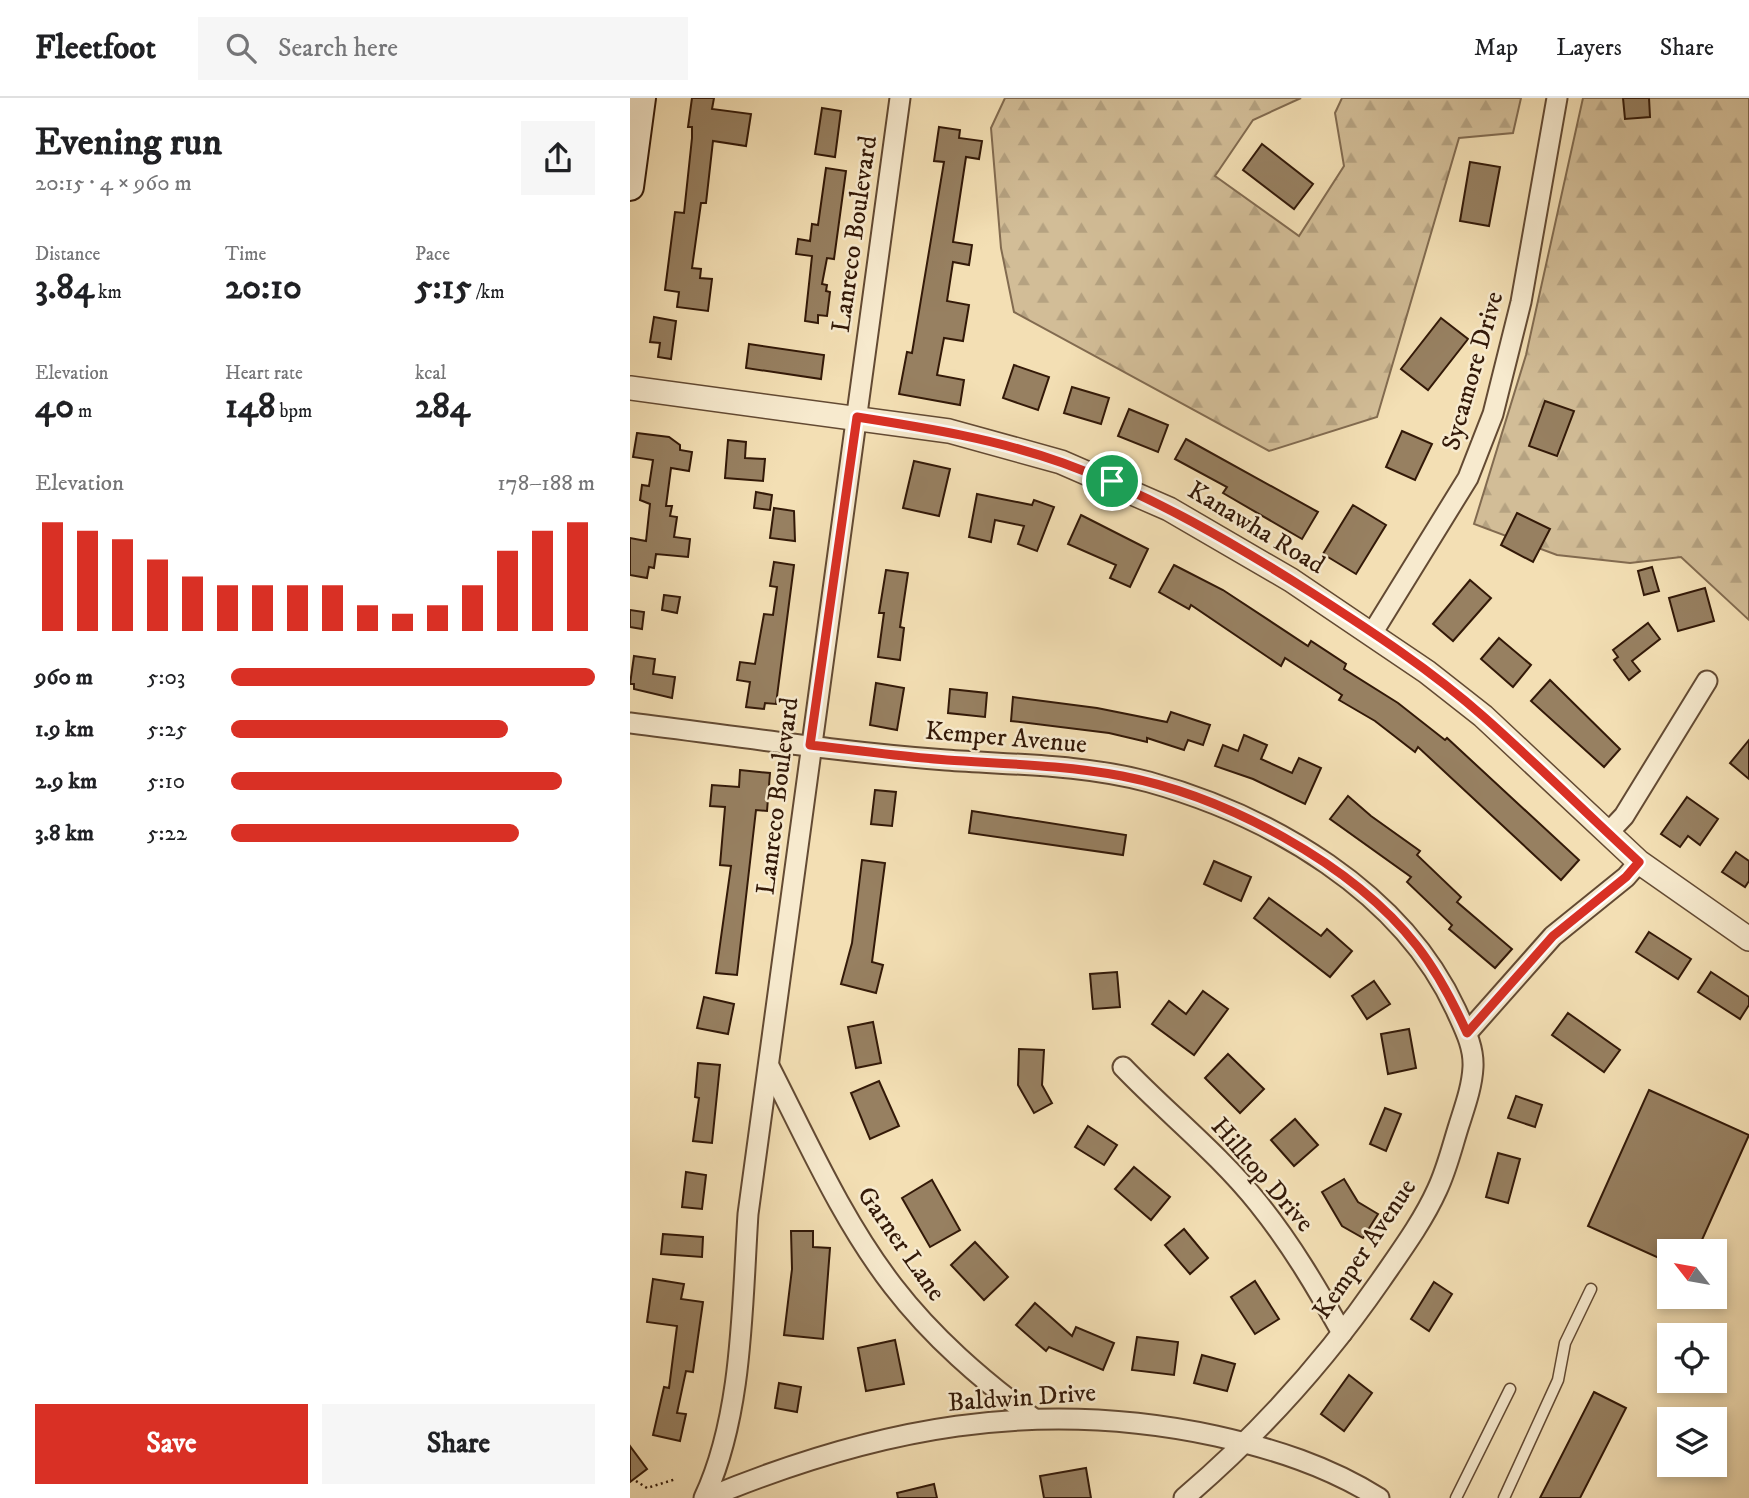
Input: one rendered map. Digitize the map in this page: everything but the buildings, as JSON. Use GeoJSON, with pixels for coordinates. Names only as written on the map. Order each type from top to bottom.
{"type":"FeatureCollection","features":[{"type":"Feature","properties":{"kind":"main road"},"geometry":{"type":"LineString","coordinates":[[630,187],[642,98]]}},
{"type":"Feature","properties":{"kind":"street","name":"Lanreco Boulevard"},"geometry":{"type":"LineString","coordinates":[[705,1498],[717,1465],[735,1371],[748,1214],[900,98]]}},
{"type":"Feature","properties":{"kind":"street","name":"Sycamore Drive"},"geometry":{"type":"LineString","coordinates":[[1373,632],[1409,579],[1468,478],[1493,414],[1521,302],[1557,98]]}},
{"type":"Feature","properties":{"kind":"street","name":"Kanawha Road"},"geometry":{"type":"LineString","coordinates":[[630,388],[949,431],[1009,446],[1112,481],[1231,543],[1373,632],[1483,716],[1639,862],[1749,939]]}},
{"type":"Feature","properties":{"kind":"street"},"geometry":{"type":"LineString","coordinates":[[1608,833],[1624,816],[1707,681]]}},
{"type":"Feature","properties":{"kind":"street","name":"Kemper Avenue"},"geometry":{"type":"LineString","coordinates":[[630,723],[945,760],[1083,769],[1150,783],[1237,815],[1317,858],[1380,906],[1429,963],[1467,1033],[1472,1049],[1470,1091],[1436,1192],[1400,1252],[1342,1333],[1245,1443],[1184,1498]]}},
{"type":"Feature","properties":{"kind":"street"},"geometry":{"type":"LineString","coordinates":[[1467,1033],[1553,936],[1590,903],[1626,877],[1639,862]]}},
{"type":"Feature","properties":{"kind":"street","name":"Garner Lane"},"geometry":{"type":"LineString","coordinates":[[769,1066],[835,1194],[893,1286],[961,1361],[1033,1418]]}},
{"type":"Feature","properties":{"kind":"street","name":"Hilltop Drive"},"geometry":{"type":"LineString","coordinates":[[1123,1067],[1227,1168],[1257,1202],[1309,1274],[1342,1333]]}},
{"type":"Feature","properties":{"kind":"street","name":"Baldwin Drive"},"geometry":{"type":"LineString","coordinates":[[705,1498],[825,1454],[935,1430],[1033,1418],[1139,1421],[1245,1443],[1324,1467],[1379,1498]]}},
{"type":"Feature","properties":{"kind":"lane"},"geometry":{"type":"LineString","coordinates":[[1504,1498],[1558,1380],[1565,1343],[1591,1289]]}},
{"type":"Feature","properties":{"kind":"lane"},"geometry":{"type":"LineString","coordinates":[[1455,1498],[1510,1389]]}},
{"type":"Feature","properties":{"kind":"path"},"geometry":{"type":"LineString","coordinates":[[636,1481],[647,1488],[676,1479]]}},
{"type":"Feature","properties":{"kind":"green space"},"geometry":{"type":"Polygon","coordinates":[[[1005,98],[1301,98],[1253,120],[1215,176],[1299,236],[1344,166],[1335,113],[1342,98],[1521,98],[1513,133],[1459,138],[1377,417],[1269,451],[1014,312],[1001,248],[991,128],[1005,98]]]}},
{"type":"Feature","properties":{"kind":"green space"},"geometry":{"type":"Polygon","coordinates":[[[1583,98],[1749,98],[1749,620],[1681,557],[1630,563],[1557,555],[1474,524],[1526,355],[1583,98]]]}},
{"type":"Feature","properties":{"kind":"route"},"geometry":{"type":"LineString","coordinates":[[857,417],[949,431],[1009,446],[1112,481],[1231,543],[1373,632],[1483,716],[1639,862],[1626,877],[1590,903],[1553,936],[1467,1033],[1429,963],[1380,906],[1317,858],[1237,815],[1150,783],[1083,769],[945,760],[810,745],[857,417]]}}]}
